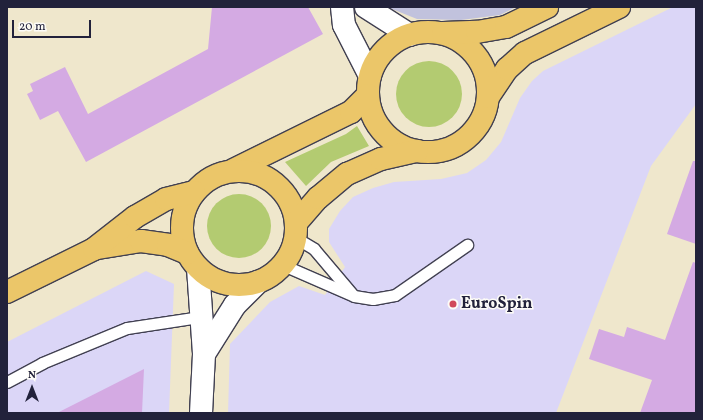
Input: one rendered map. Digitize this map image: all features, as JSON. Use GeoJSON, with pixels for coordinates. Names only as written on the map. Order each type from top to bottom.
{"type":"FeatureCollection","features":[{"type":"Feature","properties":{"kind":"main road"},"geometry":{"type":"LineString","coordinates":[[193,260],[182,237],[182,221],[186,206],[194,192],[205,182],[233,170],[351,112],[369,85],[376,61],[386,49],[410,35],[476,32],[506,27],[547,7]]}},
{"type":"Feature","properties":{"kind":"main road"},"geometry":{"type":"LineString","coordinates":[[94,249],[141,241],[168,245],[193,260],[211,278],[226,284],[242,285],[258,282],[272,275],[283,265],[296,230],[318,198],[347,174],[381,159],[417,152],[437,152],[456,145],[472,133],[483,116],[488,97],[507,69],[525,54],[619,7]]}},
{"type":"Feature","properties":{"kind":"main road"},"geometry":{"type":"LineString","coordinates":[[439,33],[454,38],[467,46],[478,58],[486,76],[488,97]]}},
{"type":"Feature","properties":{"kind":"main road"},"geometry":{"type":"LineString","coordinates":[[369,85],[372,115],[383,132],[398,145],[417,152]]}},
{"type":"Feature","properties":{"kind":"main road"},"geometry":{"type":"LineString","coordinates":[[233,170],[248,171],[276,183],[293,208],[296,230]]}},
{"type":"Feature","properties":{"kind":"main road"},"geometry":{"type":"LineString","coordinates":[[7,292],[94,249],[135,217],[166,199],[194,192]]}},
{"type":"Feature","properties":{"kind":"street"},"geometry":{"type":"LineString","coordinates":[[342,7],[344,25],[369,85]]}},
{"type":"Feature","properties":{"kind":"street"},"geometry":{"type":"LineString","coordinates":[[366,7],[410,35]]}},
{"type":"Feature","properties":{"kind":"street"},"geometry":{"type":"LineString","coordinates":[[193,260],[204,354],[201,413]]}},
{"type":"Feature","properties":{"kind":"street"},"geometry":{"type":"LineString","coordinates":[[204,354],[235,305],[258,282]]}},
{"type":"Feature","properties":{"kind":"lane"},"geometry":{"type":"LineString","coordinates":[[296,230],[354,296]]}},
{"type":"Feature","properties":{"kind":"lane"},"geometry":{"type":"LineString","coordinates":[[283,265],[354,296],[374,299],[395,294],[467,245]]}},
{"type":"Feature","properties":{"kind":"lane"},"geometry":{"type":"LineString","coordinates":[[7,382],[42,362],[127,328],[200,317]]}},
{"type":"Feature","properties":{"kind":"shaded area"},"geometry":{"type":"Polygon","coordinates":[[[387,7],[516,7],[500,15],[461,20],[417,19],[387,7]]]}},
{"type":"Feature","properties":{"kind":"shaded area"},"geometry":{"type":"Polygon","coordinates":[[[673,7],[696,7],[696,104],[651,166],[556,413],[228,413],[230,344],[270,302],[299,286],[325,295],[345,267],[329,242],[329,229],[340,211],[353,197],[373,188],[394,182],[441,179],[467,173],[486,160],[501,142],[520,98],[532,81],[543,71],[673,7]]]}},
{"type":"Feature","properties":{"kind":"shaded area"},"geometry":{"type":"Polygon","coordinates":[[[146,271],[174,284],[169,413],[7,413],[7,342],[146,271]]]}},
{"type":"Feature","properties":{"kind":"green space"},"geometry":{"type":"Polygon","coordinates":[[[429,61],[442,64],[452,71],[459,81],[462,94],[459,107],[452,117],[442,124],[429,127],[416,124],[406,117],[399,107],[396,94],[399,81],[406,71],[416,64],[429,61]]]}},
{"type":"Feature","properties":{"kind":"green space"},"geometry":{"type":"Polygon","coordinates":[[[357,126],[369,146],[331,162],[306,186],[285,162],[346,134],[357,126]]]}},
{"type":"Feature","properties":{"kind":"green space"},"geometry":{"type":"Polygon","coordinates":[[[239,194],[251,196],[262,203],[269,214],[271,226],[269,238],[262,249],[251,256],[239,258],[227,256],[216,249],[209,238],[207,226],[209,214],[216,203],[227,196],[239,194]]]}},
{"type":"Feature","properties":{"kind":"building"},"geometry":{"type":"Polygon","coordinates":[[[212,7],[308,7],[323,34],[86,162],[58,111],[40,120],[27,94],[33,91],[30,84],[65,67],[88,114],[208,49],[212,7]]]}},
{"type":"Feature","properties":{"kind":"building"},"geometry":{"type":"Polygon","coordinates":[[[693,161],[696,161],[696,244],[667,234],[693,161]]]}},
{"type":"Feature","properties":{"kind":"building"},"geometry":{"type":"Polygon","coordinates":[[[693,262],[696,263],[696,413],[640,413],[652,380],[589,359],[599,329],[624,337],[627,327],[665,340],[693,262]]]}},
{"type":"Feature","properties":{"kind":"building"},"geometry":{"type":"Polygon","coordinates":[[[144,369],[142,413],[57,413],[144,369]]]}},
{"type":"Feature","properties":{"kind":"place","name":"EuroSpin"},"geometry":{"type":"Point","coordinates":[453,304]}}]}
